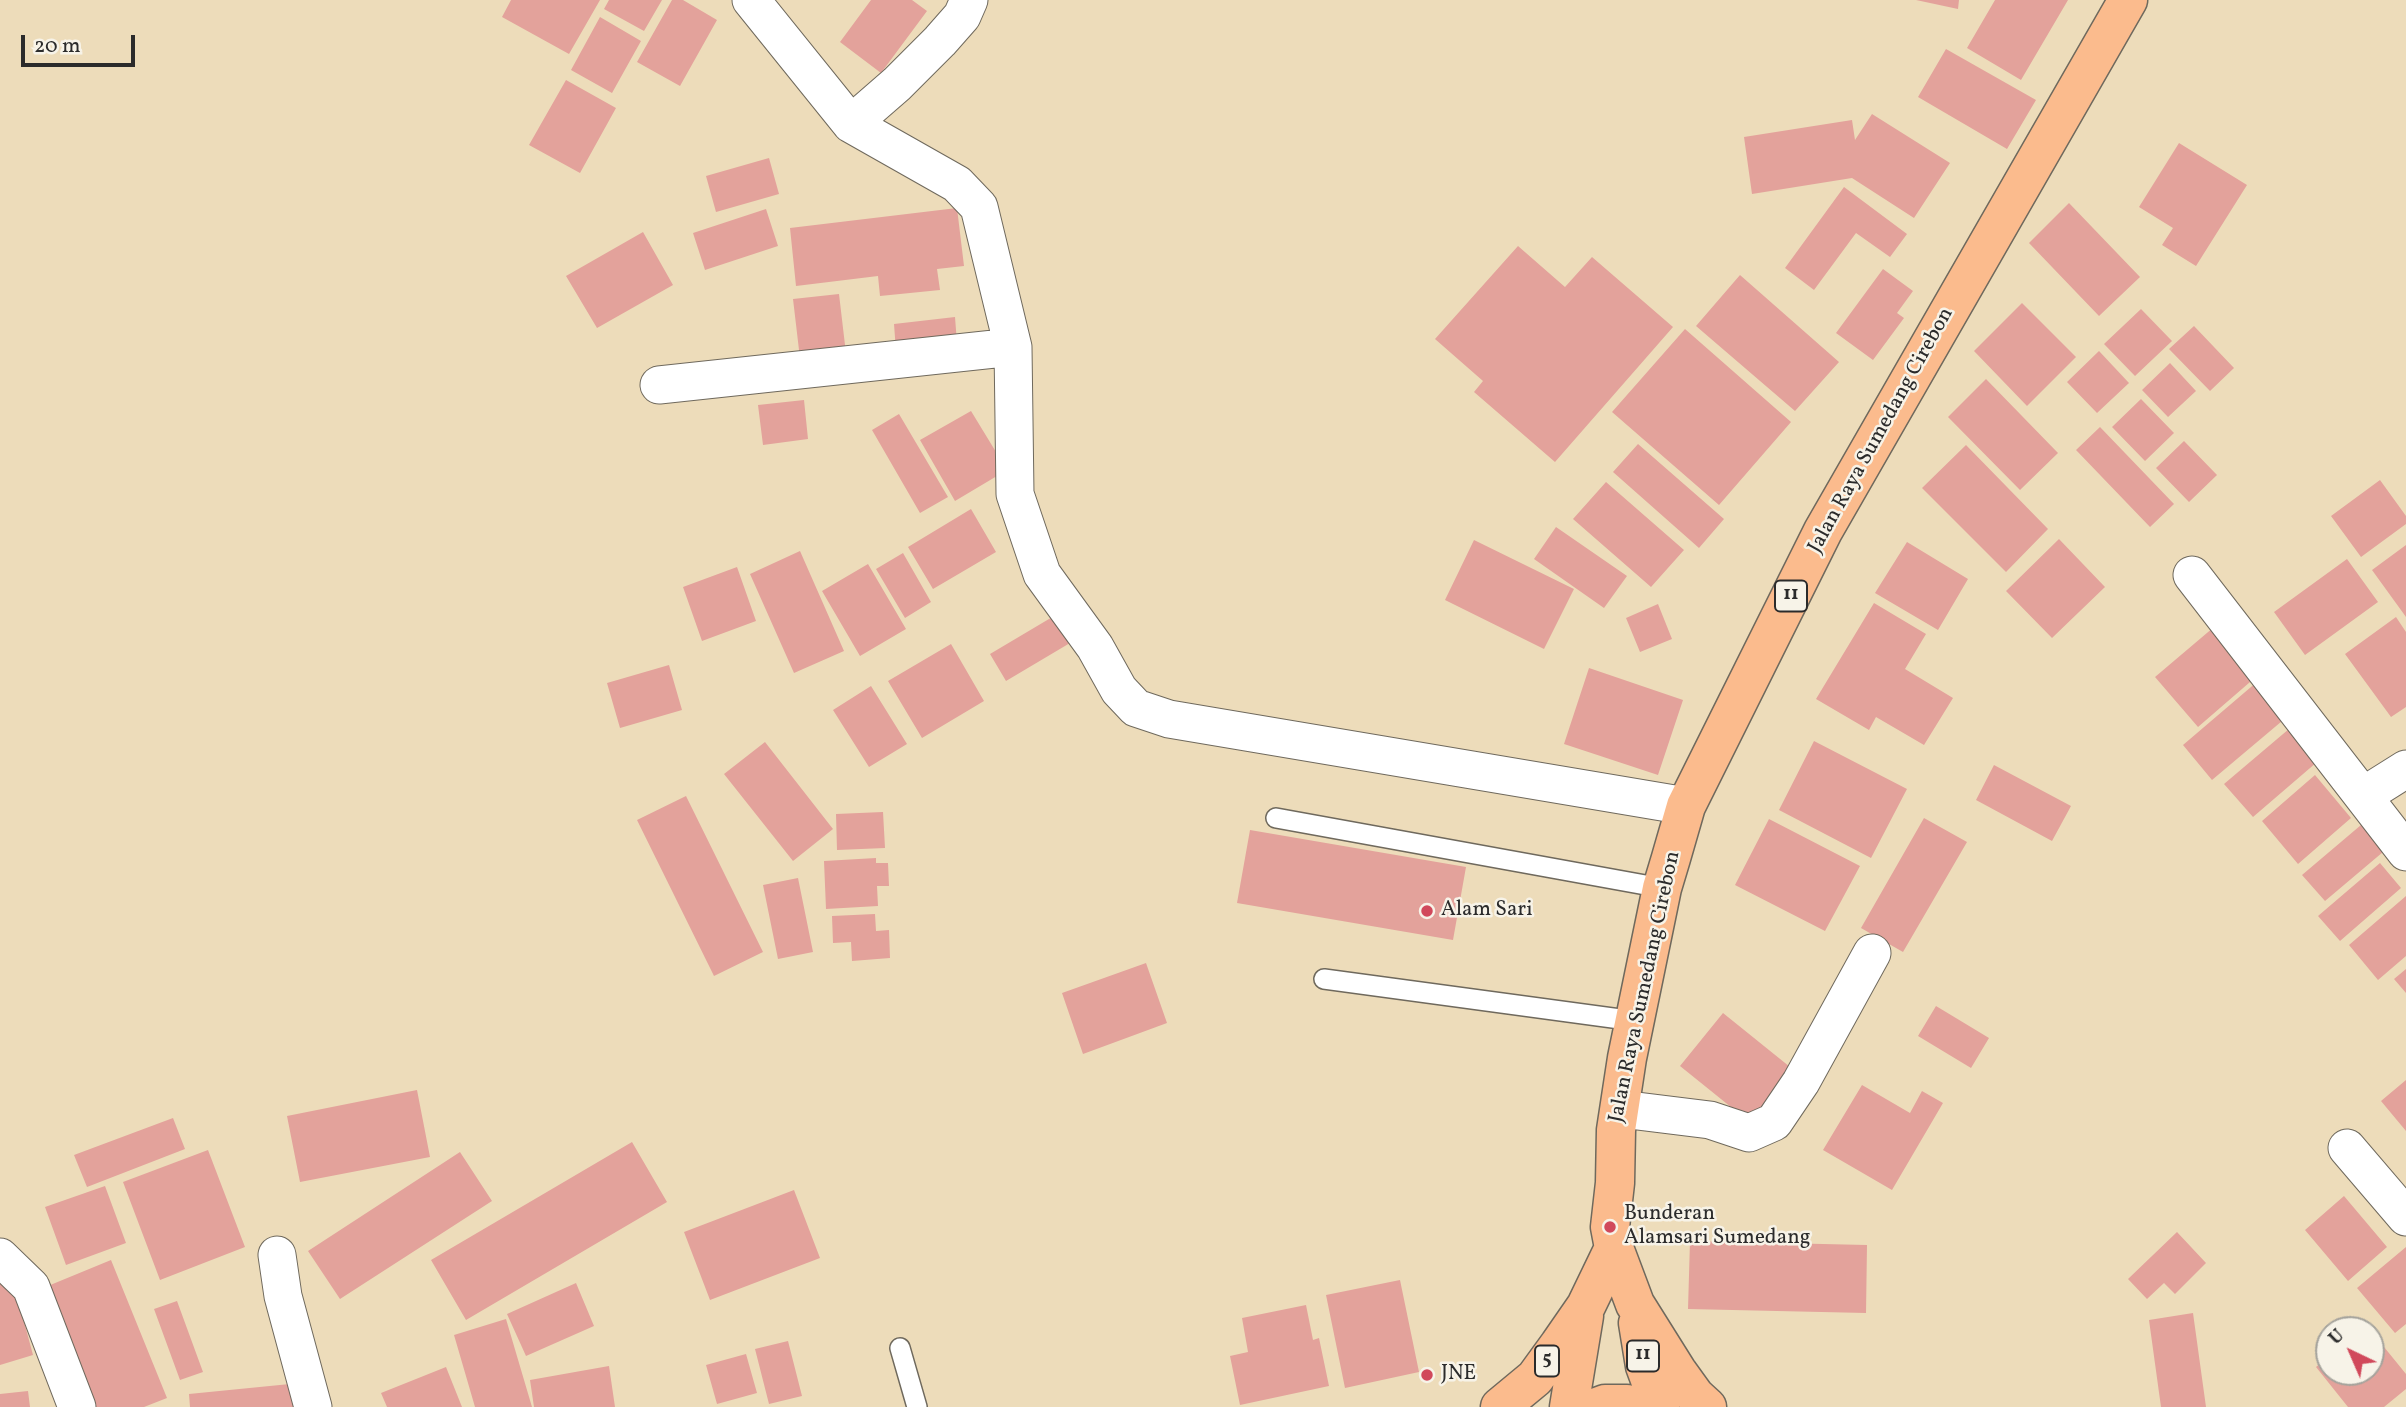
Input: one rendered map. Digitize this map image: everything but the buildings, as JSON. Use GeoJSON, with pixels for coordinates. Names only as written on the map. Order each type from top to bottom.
{"type":"FeatureCollection","features":[{"type":"Feature","properties":{"kind":"highway","name":"Jalan Raya Sumedang Cirebon"},"geometry":{"type":"LineString","coordinates":[[1614,1248],[1610,1227],[1615,1183],[1616,1130],[1662,888],[1686,806],[1823,531],[2128,0]]}},
{"type":"Feature","properties":{"kind":"highway","name":"11"},"geometry":{"type":"LineString","coordinates":[[1614,1248],[1636,1304],[1645,1366],[1660,1407]]}},
{"type":"Feature","properties":{"kind":"highway","name":"11"},"geometry":{"type":"LineString","coordinates":[[1569,1407],[1586,1306],[1614,1248]]}},
{"type":"Feature","properties":{"kind":"highway"},"geometry":{"type":"LineString","coordinates":[[1636,1304],[1695,1396],[1707,1407]]}},
{"type":"Feature","properties":{"kind":"highway","name":"5"},"geometry":{"type":"LineString","coordinates":[[1500,1407],[1535,1378],[1586,1306]]}},
{"type":"Feature","properties":{"kind":"highway"},"geometry":{"type":"LineString","coordinates":[[1597,1407],[1605,1404],[1627,1404],[1636,1407]]}},
{"type":"Feature","properties":{"kind":"street"},"geometry":{"type":"LineString","coordinates":[[751,0],[851,124],[957,184],[979,207],[1013,347],[1015,494],[1042,574],[1095,647],[1119,690],[1136,708],[1169,719],[1686,806]]}},
{"type":"Feature","properties":{"kind":"street"},"geometry":{"type":"LineString","coordinates":[[851,124],[897,84],[940,41],[962,16],[969,0]]}},
{"type":"Feature","properties":{"kind":"street"},"geometry":{"type":"LineString","coordinates":[[659,385],[1013,347]]}},
{"type":"Feature","properties":{"kind":"street"},"geometry":{"type":"LineString","coordinates":[[2192,575],[2406,852]]}},
{"type":"Feature","properties":{"kind":"street"},"geometry":{"type":"LineString","coordinates":[[2362,796],[2406,769]]}},
{"type":"Feature","properties":{"kind":"street"},"geometry":{"type":"LineString","coordinates":[[1621,1109],[1710,1120],[1749,1133],[1774,1122],[1801,1082],[1872,953]]}},
{"type":"Feature","properties":{"kind":"street"},"geometry":{"type":"LineString","coordinates":[[2347,1147],[2406,1217]]}},
{"type":"Feature","properties":{"kind":"street"},"geometry":{"type":"LineString","coordinates":[[277,1255],[283,1296],[313,1407]]}},
{"type":"Feature","properties":{"kind":"street"},"geometry":{"type":"LineString","coordinates":[[0,1257],[31,1287],[77,1407]]}},
{"type":"Feature","properties":{"kind":"lane"},"geometry":{"type":"LineString","coordinates":[[1276,818],[1662,888]]}},
{"type":"Feature","properties":{"kind":"lane"},"geometry":{"type":"LineString","coordinates":[[1324,979],[1635,1021]]}},
{"type":"Feature","properties":{"kind":"lane"},"geometry":{"type":"LineString","coordinates":[[900,1348],[917,1407]]}},
{"type":"Feature","properties":{"kind":"place","name":"Alam Sari"},"geometry":{"type":"Point","coordinates":[1427,911]}},
{"type":"Feature","properties":{"kind":"place","name":"Bunderan Alamsari Sumedang"},"geometry":{"type":"Point","coordinates":[1610,1227]}},
{"type":"Feature","properties":{"kind":"place","name":"JNE"},"geometry":{"type":"Point","coordinates":[1427,1375]}}]}
